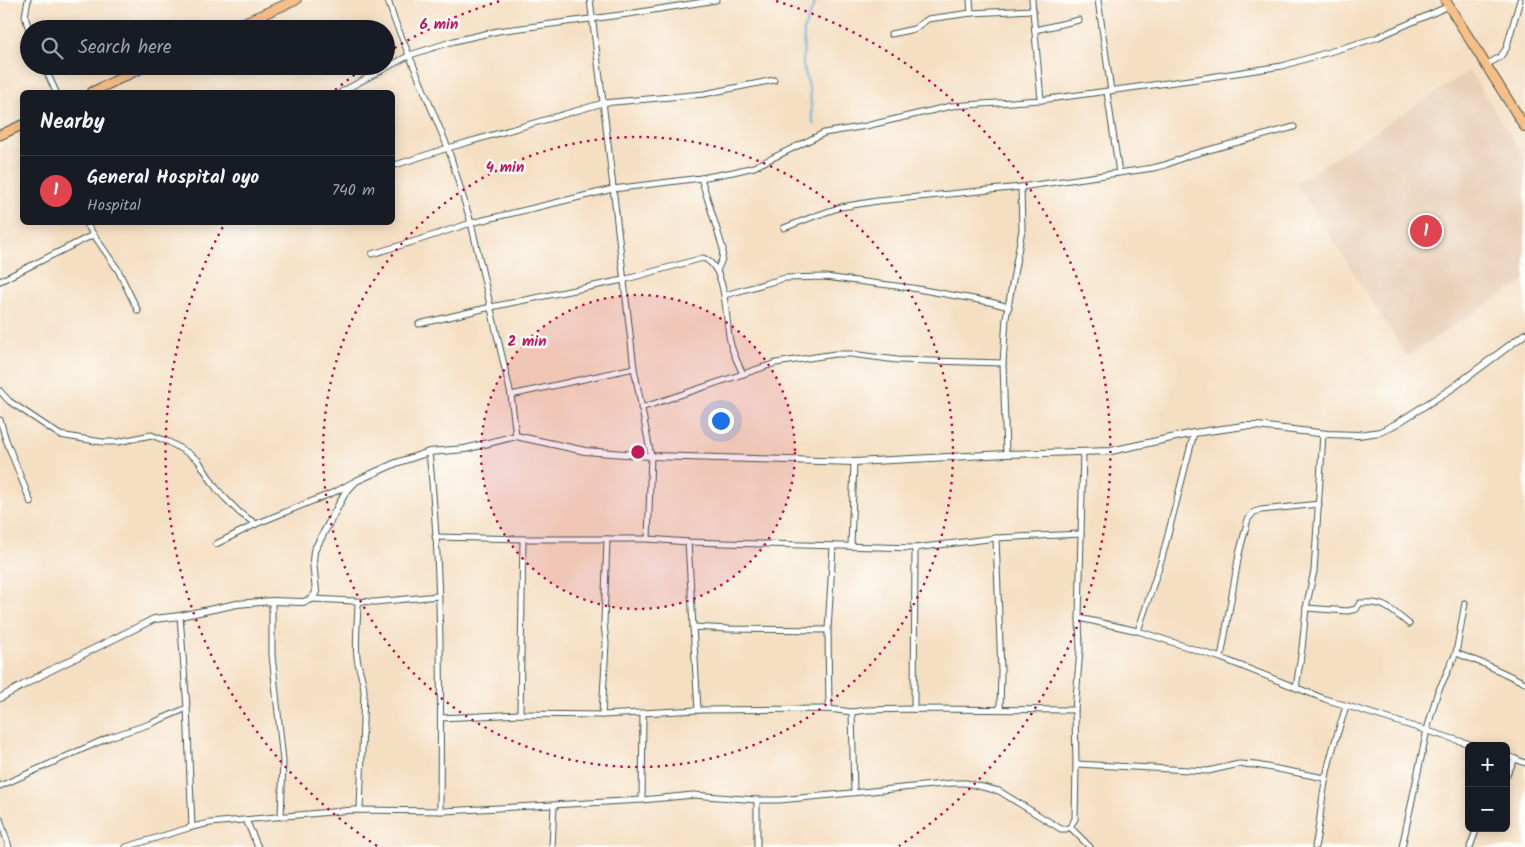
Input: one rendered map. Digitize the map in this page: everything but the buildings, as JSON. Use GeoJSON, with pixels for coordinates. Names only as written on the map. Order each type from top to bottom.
{"type":"FeatureCollection","features":[{"type":"Feature","properties":{"kind":"highway"},"geometry":{"type":"LineString","coordinates":[[250,20],[296,0]]}},
{"type":"Feature","properties":{"kind":"highway"},"geometry":{"type":"LineString","coordinates":[[1447,3],[1525,127]]}},
{"type":"Feature","properties":{"kind":"highway"},"geometry":{"type":"LineString","coordinates":[[96,90],[127,75]]}},
{"type":"Feature","properties":{"kind":"highway"},"geometry":{"type":"LineString","coordinates":[[0,135],[20,126]]}},
{"type":"Feature","properties":{"kind":"street"},"geometry":{"type":"LineString","coordinates":[[26,20],[25,16],[28,0]]}},
{"type":"Feature","properties":{"kind":"street"},"geometry":{"type":"LineString","coordinates":[[388,0],[394,20]]}},
{"type":"Feature","properties":{"kind":"street"},"geometry":{"type":"LineString","coordinates":[[590,0],[634,368],[651,456],[648,539]]}},
{"type":"Feature","properties":{"kind":"street"},"geometry":{"type":"LineString","coordinates":[[395,63],[410,55],[498,30],[637,13],[716,0]]}},
{"type":"Feature","properties":{"kind":"street"},"geometry":{"type":"LineString","coordinates":[[970,0],[971,13]]}},
{"type":"Feature","properties":{"kind":"street"},"geometry":{"type":"LineString","coordinates":[[1032,0],[1041,100]]}},
{"type":"Feature","properties":{"kind":"street"},"geometry":{"type":"LineString","coordinates":[[1098,0],[1120,173]]}},
{"type":"Feature","properties":{"kind":"street"},"geometry":{"type":"LineString","coordinates":[[1486,65],[1500,57],[1506,49],[1520,0]]}},
{"type":"Feature","properties":{"kind":"street"},"geometry":{"type":"LineString","coordinates":[[372,254],[422,240],[471,223],[613,189],[701,178],[754,167],[824,133],[866,126],[951,106],[1041,100],[1282,66],[1376,38],[1447,3]]}},
{"type":"Feature","properties":{"kind":"street"},"geometry":{"type":"LineString","coordinates":[[891,34],[912,30],[928,18],[971,13],[1033,10]]}},
{"type":"Feature","properties":{"kind":"street"},"geometry":{"type":"LineString","coordinates":[[1035,30],[1079,20]]}},
{"type":"Feature","properties":{"kind":"street"},"geometry":{"type":"LineString","coordinates":[[395,21],[448,148],[471,223],[511,395],[516,436]]}},
{"type":"Feature","properties":{"kind":"street"},"geometry":{"type":"LineString","coordinates":[[48,75],[55,90]]}},
{"type":"Feature","properties":{"kind":"street"},"geometry":{"type":"LineString","coordinates":[[345,90],[373,75]]}},
{"type":"Feature","properties":{"kind":"street"},"geometry":{"type":"LineString","coordinates":[[395,165],[603,103],[704,94],[774,80]]}},
{"type":"Feature","properties":{"kind":"street"},"geometry":{"type":"LineString","coordinates":[[784,228],[841,207],[877,200],[1021,188],[1165,165],[1190,155],[1294,127]]}},
{"type":"Feature","properties":{"kind":"street"},"geometry":{"type":"LineString","coordinates":[[701,178],[723,249],[722,259],[717,271]]}},
{"type":"Feature","properties":{"kind":"street"},"geometry":{"type":"LineString","coordinates":[[1006,454],[1003,363],[1006,318],[1022,230],[1021,188]]}},
{"type":"Feature","properties":{"kind":"street"},"geometry":{"type":"LineString","coordinates":[[87,225],[118,270],[138,311]]}},
{"type":"Feature","properties":{"kind":"street"},"geometry":{"type":"LineString","coordinates":[[0,281],[93,234]]}},
{"type":"Feature","properties":{"kind":"street"},"geometry":{"type":"LineString","coordinates":[[419,324],[491,307],[624,280],[703,258],[710,262],[717,271],[725,295],[730,341],[743,374]]}},
{"type":"Feature","properties":{"kind":"street"},"geometry":{"type":"LineString","coordinates":[[725,295],[794,276],[825,277],[912,288],[1009,307]]}},
{"type":"Feature","properties":{"kind":"street"},"geometry":{"type":"LineString","coordinates":[[216,544],[256,524],[337,491],[396,463],[428,452],[465,448],[516,436],[585,451],[651,456],[854,462],[1111,451],[1194,433],[1257,426],[1323,434],[1380,432],[1454,387],[1525,334]]}},
{"type":"Feature","properties":{"kind":"street"},"geometry":{"type":"LineString","coordinates":[[641,408],[776,363],[835,354],[851,354],[897,360],[1003,363]]}},
{"type":"Feature","properties":{"kind":"street"},"geometry":{"type":"LineString","coordinates":[[511,395],[634,368]]}},
{"type":"Feature","properties":{"kind":"street"},"geometry":{"type":"LineString","coordinates":[[0,391],[9,401],[60,435],[102,442],[118,442],[151,435],[169,442],[198,460],[216,488],[240,513],[256,524]]}},
{"type":"Feature","properties":{"kind":"street"},"geometry":{"type":"LineString","coordinates":[[0,422],[31,503]]}},
{"type":"Feature","properties":{"kind":"street"},"geometry":{"type":"LineString","coordinates":[[1138,631],[1162,558],[1194,433]]}},
{"type":"Feature","properties":{"kind":"street"},"geometry":{"type":"LineString","coordinates":[[1296,688],[1306,608],[1314,571],[1323,434]]}},
{"type":"Feature","properties":{"kind":"street"},"geometry":{"type":"LineString","coordinates":[[428,452],[438,596],[441,718],[440,811]]}},
{"type":"Feature","properties":{"kind":"street"},"geometry":{"type":"LineString","coordinates":[[126,847],[192,826],[360,810],[440,811],[554,806],[693,795],[757,800],[805,798],[944,784],[966,784],[999,791],[1061,829],[1066,829],[1070,827],[1075,819],[1083,452]]}},
{"type":"Feature","properties":{"kind":"street"},"geometry":{"type":"LineString","coordinates":[[851,546],[854,462]]}},
{"type":"Feature","properties":{"kind":"street"},"geometry":{"type":"LineString","coordinates":[[312,599],[316,592],[314,551],[345,493],[356,481]]}},
{"type":"Feature","properties":{"kind":"street"},"geometry":{"type":"LineString","coordinates":[[1220,658],[1239,554],[1248,519],[1254,512],[1261,510],[1319,504]]}},
{"type":"Feature","properties":{"kind":"street"},"geometry":{"type":"LineString","coordinates":[[435,537],[648,539],[688,542],[915,548],[996,538],[1081,534]]}},
{"type":"Feature","properties":{"kind":"street"},"geometry":{"type":"LineString","coordinates":[[996,538],[1000,709]]}},
{"type":"Feature","properties":{"kind":"street"},"geometry":{"type":"LineString","coordinates":[[520,714],[523,539]]}},
{"type":"Feature","properties":{"kind":"street"},"geometry":{"type":"LineString","coordinates":[[602,715],[606,643],[604,623],[607,539]]}},
{"type":"Feature","properties":{"kind":"street"},"geometry":{"type":"LineString","coordinates":[[688,542],[698,710]]}},
{"type":"Feature","properties":{"kind":"street"},"geometry":{"type":"LineString","coordinates":[[828,709],[828,630],[833,546]]}},
{"type":"Feature","properties":{"kind":"street"},"geometry":{"type":"LineString","coordinates":[[914,709],[915,548]]}},
{"type":"Feature","properties":{"kind":"street"},"geometry":{"type":"LineString","coordinates":[[0,698],[47,672],[154,619],[180,616],[237,604],[272,601],[303,602],[312,599],[375,602],[438,596]]}},
{"type":"Feature","properties":{"kind":"street"},"geometry":{"type":"LineString","coordinates":[[272,601],[272,655],[283,761],[280,817]]}},
{"type":"Feature","properties":{"kind":"street"},"geometry":{"type":"LineString","coordinates":[[358,602],[356,655],[364,683],[360,810]]}},
{"type":"Feature","properties":{"kind":"street"},"geometry":{"type":"LineString","coordinates":[[1306,608],[1348,611],[1356,609],[1360,603],[1375,603],[1384,605],[1409,624]]}},
{"type":"Feature","properties":{"kind":"street"},"geometry":{"type":"LineString","coordinates":[[1402,847],[1427,730],[1437,694],[1456,653],[1465,603]]}},
{"type":"Feature","properties":{"kind":"street"},"geometry":{"type":"LineString","coordinates":[[180,616],[187,708],[192,826]]}},
{"type":"Feature","properties":{"kind":"street"},"geometry":{"type":"LineString","coordinates":[[1079,618],[1138,631],[1220,658],[1346,706],[1465,742]]}},
{"type":"Feature","properties":{"kind":"street"},"geometry":{"type":"LineString","coordinates":[[693,627],[828,630]]}},
{"type":"Feature","properties":{"kind":"street"},"geometry":{"type":"LineString","coordinates":[[1456,653],[1525,683]]}},
{"type":"Feature","properties":{"kind":"street"},"geometry":{"type":"LineString","coordinates":[[1314,847],[1321,817],[1331,752],[1346,706]]}},
{"type":"Feature","properties":{"kind":"street"},"geometry":{"type":"LineString","coordinates":[[0,786],[110,737],[150,724],[187,708]]}},
{"type":"Feature","properties":{"kind":"street"},"geometry":{"type":"LineString","coordinates":[[441,718],[520,714],[643,714],[698,710],[828,709],[852,712],[914,709],[1076,710]]}},
{"type":"Feature","properties":{"kind":"street"},"geometry":{"type":"LineString","coordinates":[[852,712],[854,792]]}},
{"type":"Feature","properties":{"kind":"street"},"geometry":{"type":"LineString","coordinates":[[642,800],[643,714]]}},
{"type":"Feature","properties":{"kind":"street"},"geometry":{"type":"LineString","coordinates":[[1510,757],[1525,764]]}},
{"type":"Feature","properties":{"kind":"street"},"geometry":{"type":"LineString","coordinates":[[1510,768],[1515,759]]}},
{"type":"Feature","properties":{"kind":"street"},"geometry":{"type":"LineString","coordinates":[[1076,764],[1208,771],[1239,764],[1256,765],[1326,778]]}},
{"type":"Feature","properties":{"kind":"street"},"geometry":{"type":"LineString","coordinates":[[757,800],[757,847]]}},
{"type":"Feature","properties":{"kind":"street"},"geometry":{"type":"LineString","coordinates":[[552,847],[554,806]]}},
{"type":"Feature","properties":{"kind":"street"},"geometry":{"type":"LineString","coordinates":[[0,819],[9,847]]}},
{"type":"Feature","properties":{"kind":"street"},"geometry":{"type":"LineString","coordinates":[[246,820],[258,847]]}},
{"type":"Feature","properties":{"kind":"street"},"geometry":{"type":"LineString","coordinates":[[1070,827],[1090,847]]}},
{"type":"Feature","properties":{"kind":"street"},"geometry":{"type":"LineString","coordinates":[[1470,847],[1476,832]]}},
{"type":"Feature","properties":{"kind":"shaded area"},"geometry":{"type":"Polygon","coordinates":[[[1469,71],[1525,158],[1525,280],[1407,356],[1296,183],[1469,71]]]}},
{"type":"Feature","properties":{"kind":"waterway"},"geometry":{"type":"LineString","coordinates":[[814,125],[810,90],[803,66],[804,29],[816,0]]}},
{"type":"Feature","properties":{"kind":"place","name":"General Hospital oyo"},"geometry":{"type":"Point","coordinates":[1426,231]}}]}
